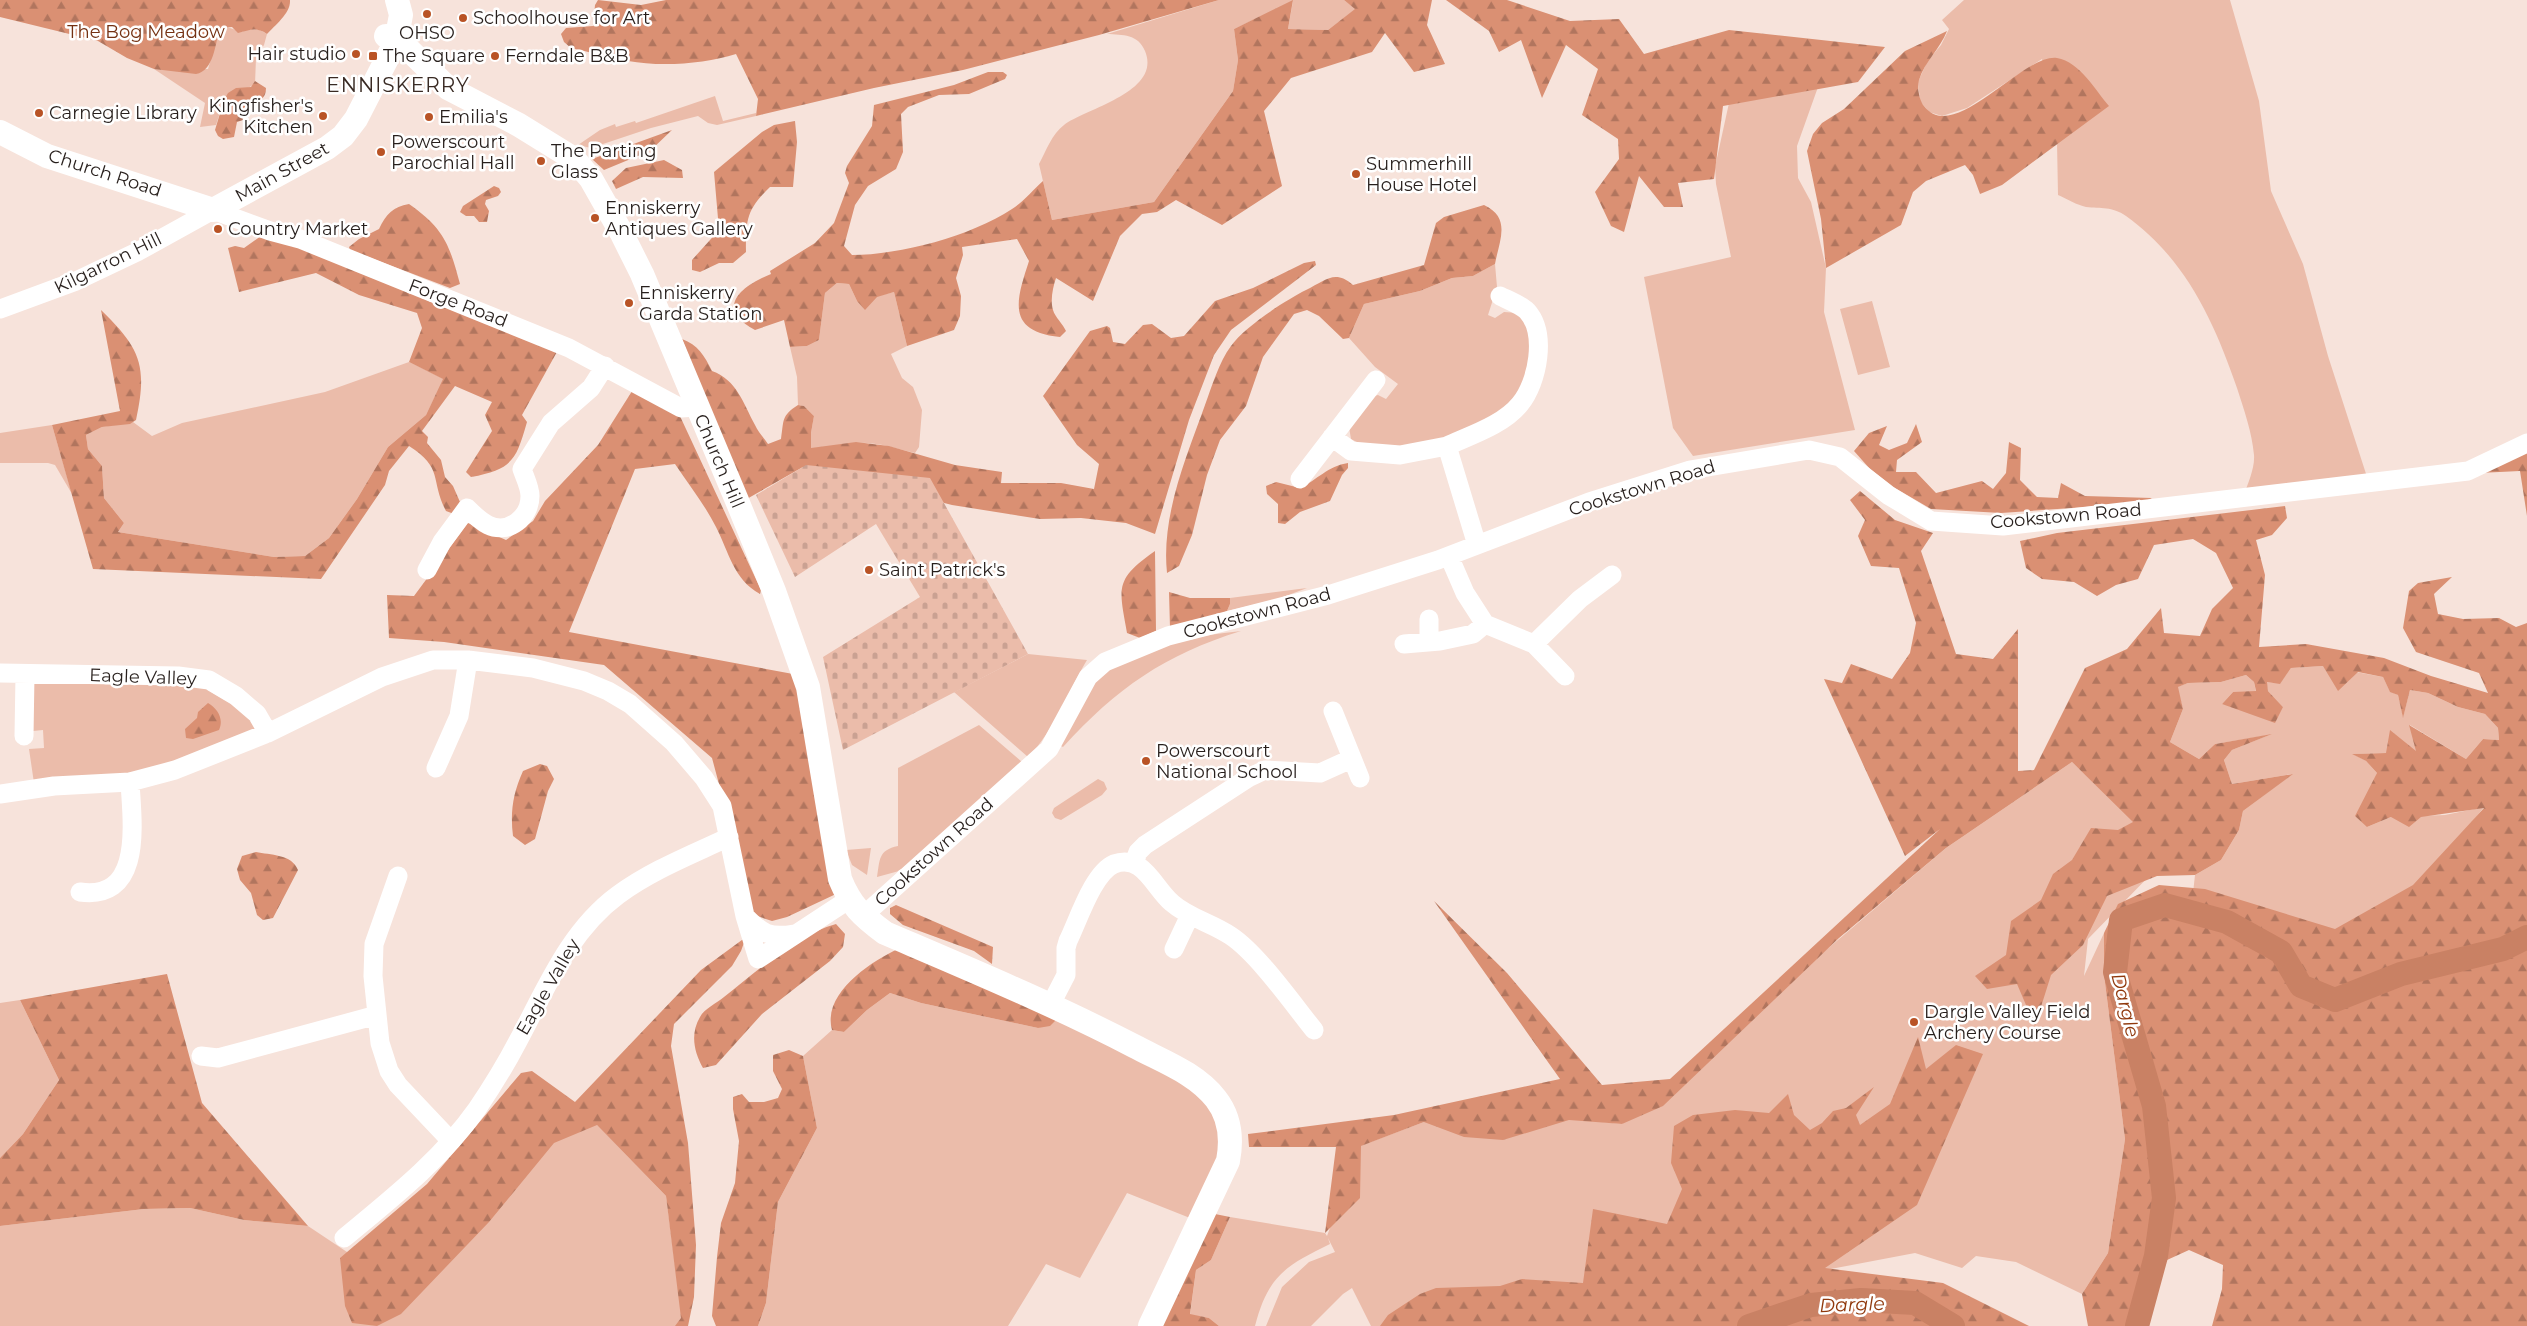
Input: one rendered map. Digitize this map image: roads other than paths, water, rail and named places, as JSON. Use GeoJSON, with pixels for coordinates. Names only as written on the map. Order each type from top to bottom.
{"type":"FeatureCollection","features":[{"type":"Feature","properties":{"kind":"main road","name":"Main Street"},"geometry":{"type":"LineString","coordinates":[[386,0],[391,38]]}},
{"type":"Feature","properties":{"kind":"main road","name":"Main Street"},"geometry":{"type":"LineString","coordinates":[[213,210],[320,152],[343,136],[363,107],[377,79],[401,15],[397,0]]}},
{"type":"Feature","properties":{"kind":"main road","name":"Church Hill"},"geometry":{"type":"LineString","coordinates":[[391,38],[404,45],[448,88],[519,125],[574,160],[591,179],[642,274],[774,591],[808,687],[840,879],[856,908]]}},
{"type":"Feature","properties":{"kind":"main road","name":"Church Road"},"geometry":{"type":"LineString","coordinates":[[0,132],[47,156],[213,210]]}},
{"type":"Feature","properties":{"kind":"main road"},"geometry":{"type":"LineString","coordinates":[[856,908],[885,933],[1051,1004],[1200,1082],[1217,1100],[1227,1120],[1231,1141],[1228,1161],[1150,1326]]}},
{"type":"Feature","properties":{"kind":"street","name":"Kilgarron Hill"},"geometry":{"type":"LineString","coordinates":[[0,308],[17,301],[54,291],[85,278],[213,210]]}},
{"type":"Feature","properties":{"kind":"street","name":"Forge Road"},"geometry":{"type":"LineString","coordinates":[[213,210],[300,240],[510,323],[569,348],[681,408],[696,407]]}},
{"type":"Feature","properties":{"kind":"street"},"geometry":{"type":"LineString","coordinates":[[1332,436],[1351,451],[1400,456],[1447,446],[1494,424],[1520,404],[1536,371],[1539,332],[1526,310],[1500,296]]}},
{"type":"Feature","properties":{"kind":"street"},"geometry":{"type":"LineString","coordinates":[[427,570],[442,542],[467,508],[488,525],[498,528],[519,522],[527,513],[530,493],[522,470],[551,423],[592,388],[604,366]]}},
{"type":"Feature","properties":{"kind":"street"},"geometry":{"type":"LineString","coordinates":[[1300,478],[1376,380]]}},
{"type":"Feature","properties":{"kind":"street","name":"Cookstown Road"},"geometry":{"type":"LineString","coordinates":[[745,916],[758,958],[795,934],[856,908],[1049,749],[1088,676],[1105,662],[1168,636],[1328,595],[1449,556],[1588,502],[1690,470],[1809,450],[1840,457],[1888,496],[1931,521],[2002,526],[2468,471],[2527,443]]}},
{"type":"Feature","properties":{"kind":"street"},"geometry":{"type":"LineString","coordinates":[[1447,446],[1477,545]]}},
{"type":"Feature","properties":{"kind":"street"},"geometry":{"type":"LineString","coordinates":[[1449,556],[1465,593],[1485,624],[1534,644],[1565,676]]}},
{"type":"Feature","properties":{"kind":"street"},"geometry":{"type":"LineString","coordinates":[[1534,644],[1580,599],[1612,575]]}},
{"type":"Feature","properties":{"kind":"street"},"geometry":{"type":"LineString","coordinates":[[1429,619],[1429,642]]}},
{"type":"Feature","properties":{"kind":"street"},"geometry":{"type":"LineString","coordinates":[[1404,644],[1429,642],[1473,634],[1485,624]]}},
{"type":"Feature","properties":{"kind":"street"},"geometry":{"type":"LineString","coordinates":[[0,794],[54,786],[130,782],[175,770],[268,734],[382,677],[433,660],[468,660],[533,668],[584,681],[608,691],[630,704],[674,742],[704,778],[722,806],[745,916],[758,930],[776,937],[795,934]]}},
{"type":"Feature","properties":{"kind":"street"},"geometry":{"type":"LineString","coordinates":[[436,768],[459,716],[468,660]]}},
{"type":"Feature","properties":{"kind":"street","name":"Eagle Valley"},"geometry":{"type":"LineString","coordinates":[[0,673],[25,675],[178,676],[209,680],[236,696],[257,714],[268,734]]}},
{"type":"Feature","properties":{"kind":"street"},"geometry":{"type":"LineString","coordinates":[[24,736],[25,675]]}},
{"type":"Feature","properties":{"kind":"street"},"geometry":{"type":"LineString","coordinates":[[1333,711],[1360,778]]}},
{"type":"Feature","properties":{"kind":"street"},"geometry":{"type":"LineString","coordinates":[[1134,863],[1138,852],[1145,845],[1241,783],[1265,770],[1320,773],[1351,759]]}},
{"type":"Feature","properties":{"kind":"street"},"geometry":{"type":"LineString","coordinates":[[80,892],[95,894],[106,888],[116,882],[128,865],[133,843],[130,782]]}},
{"type":"Feature","properties":{"kind":"street","name":"Eagle Valley"},"geometry":{"type":"LineString","coordinates":[[344,1238],[399,1193],[451,1141],[497,1077],[558,965],[583,928],[617,895],[646,876],[729,837]]}},
{"type":"Feature","properties":{"kind":"street"},"geometry":{"type":"LineString","coordinates":[[1051,1004],[1066,975],[1066,948],[1068,941],[1099,875],[1115,864],[1134,863],[1142,868],[1171,903],[1190,916],[1236,940],[1256,960],[1314,1030]]}},
{"type":"Feature","properties":{"kind":"street"},"geometry":{"type":"LineString","coordinates":[[398,876],[374,944],[373,976],[380,1043],[389,1071],[408,1098],[451,1141]]}},
{"type":"Feature","properties":{"kind":"street"},"geometry":{"type":"LineString","coordinates":[[1174,949],[1190,916]]}},
{"type":"Feature","properties":{"kind":"street"},"geometry":{"type":"LineString","coordinates":[[200,1056],[218,1058],[377,1015]]}},
{"type":"Feature","properties":{"kind":"waterway","name":"Dargle"},"geometry":{"type":"LineString","coordinates":[[2137,1326],[2156,1256],[2164,1198],[2154,1106],[2115,972],[2121,920],[2165,905],[2227,922],[2281,952],[2301,986],[2335,1000],[2401,974],[2503,949],[2527,937]]}},
{"type":"Feature","properties":{"kind":"waterway","name":"Dargle"},"geometry":{"type":"LineString","coordinates":[[1749,1326],[1811,1305],[1861,1300],[1915,1303],[1953,1326]]}},
{"type":"Feature","properties":{"kind":"place","name":"OHSO"},"geometry":{"type":"Point","coordinates":[427,14]}},
{"type":"Feature","properties":{"kind":"place","name":"Schoolhouse for Art"},"geometry":{"type":"Point","coordinates":[463,18]}},
{"type":"Feature","properties":{"kind":"place","name":"Hair studio"},"geometry":{"type":"Point","coordinates":[356,54]}},
{"type":"Feature","properties":{"kind":"place","name":"The Square"},"geometry":{"type":"Point","coordinates":[373,56]}},
{"type":"Feature","properties":{"kind":"place","name":"Ferndale B&B"},"geometry":{"type":"Point","coordinates":[495,56]}},
{"type":"Feature","properties":{"kind":"place","name":"Carnegie Library"},"geometry":{"type":"Point","coordinates":[39,113]}},
{"type":"Feature","properties":{"kind":"place","name":"Kingfisher's Kitchen"},"geometry":{"type":"Point","coordinates":[323,116]}},
{"type":"Feature","properties":{"kind":"place","name":"Emilia's"},"geometry":{"type":"Point","coordinates":[429,117]}},
{"type":"Feature","properties":{"kind":"place","name":"Powerscourt Parochial Hall"},"geometry":{"type":"Point","coordinates":[381,152]}},
{"type":"Feature","properties":{"kind":"place","name":"The Parting Glass"},"geometry":{"type":"Point","coordinates":[541,161]}},
{"type":"Feature","properties":{"kind":"place","name":"Summerhill House Hotel"},"geometry":{"type":"Point","coordinates":[1356,174]}},
{"type":"Feature","properties":{"kind":"place","name":"Enniskerry Antiques Gallery"},"geometry":{"type":"Point","coordinates":[595,218]}},
{"type":"Feature","properties":{"kind":"place","name":"Country Market"},"geometry":{"type":"Point","coordinates":[218,229]}},
{"type":"Feature","properties":{"kind":"place","name":"Enniskerry Garda Station"},"geometry":{"type":"Point","coordinates":[629,303]}},
{"type":"Feature","properties":{"kind":"place","name":"Saint Patrick's"},"geometry":{"type":"Point","coordinates":[869,570]}},
{"type":"Feature","properties":{"kind":"place","name":"Powerscourt National School"},"geometry":{"type":"Point","coordinates":[1146,761]}},
{"type":"Feature","properties":{"kind":"place","name":"Dargle Valley Field Archery Course"},"geometry":{"type":"Point","coordinates":[1914,1022]}},
{"type":"Feature","properties":{"kind":"district","name":"ENNISKERRY"},"geometry":{"type":"Point","coordinates":[398,85]}},
{"type":"Feature","properties":{"kind":"park label","name":"The Bog Meadow"},"geometry":{"type":"Point","coordinates":[146,32]}}]}
